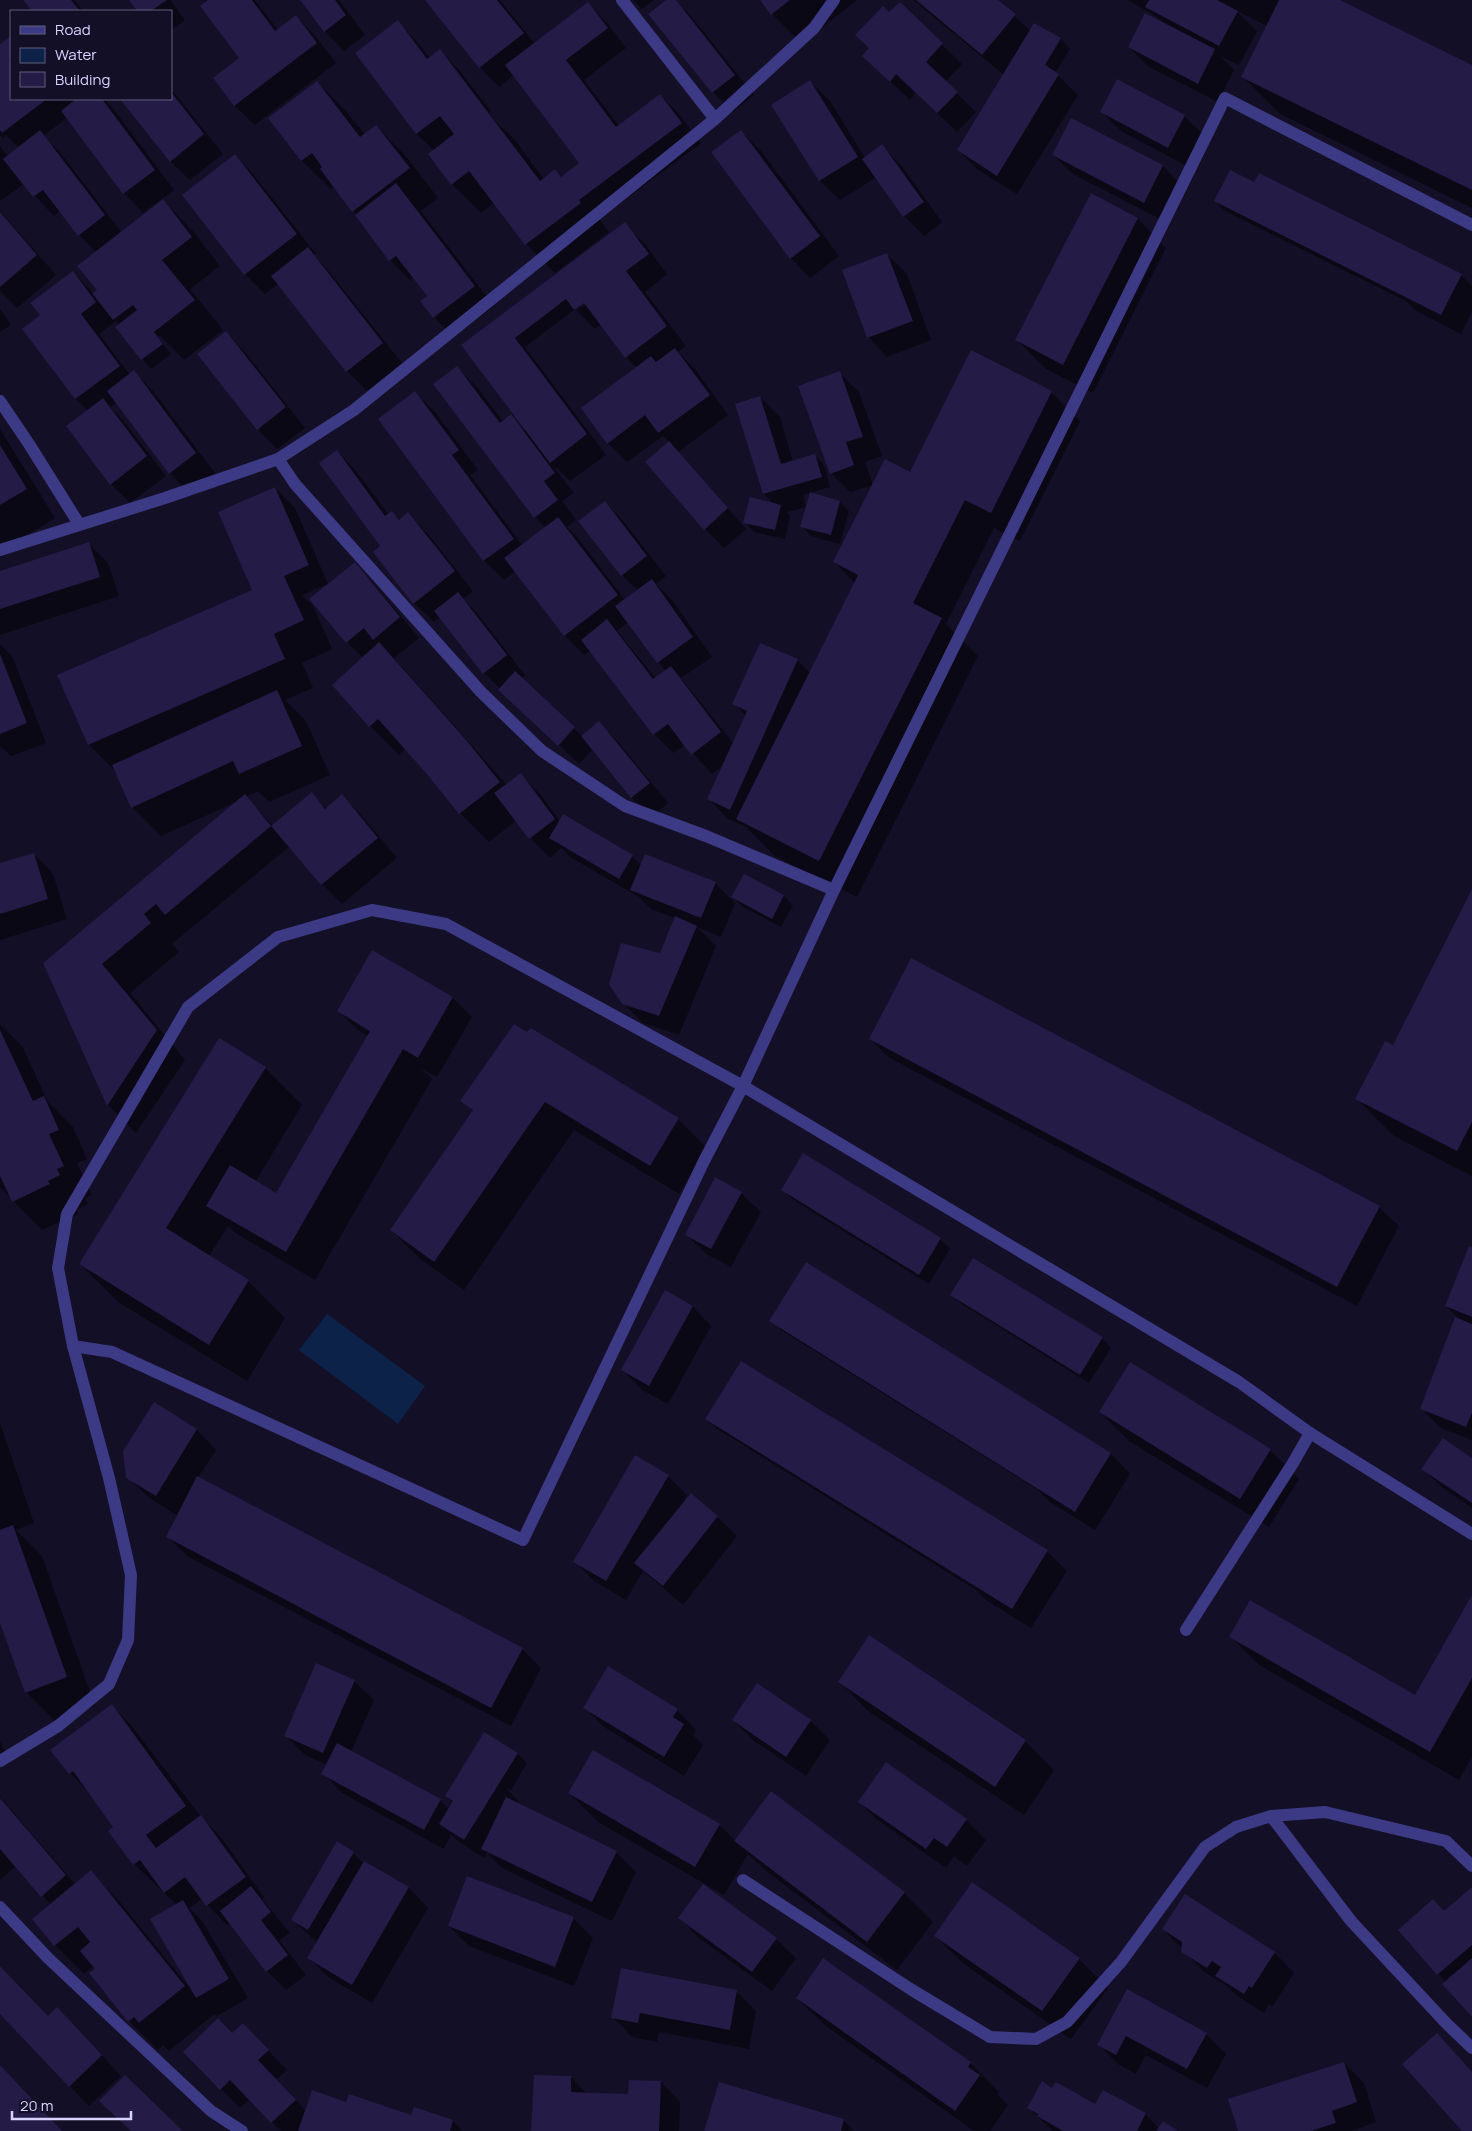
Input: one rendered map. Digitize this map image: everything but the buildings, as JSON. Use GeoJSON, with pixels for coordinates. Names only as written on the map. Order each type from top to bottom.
{"type":"FeatureCollection","features":[{"type":"Feature","properties":{"kind":"street"},"geometry":{"type":"LineString","coordinates":[[622,0],[715,119]]}},
{"type":"Feature","properties":{"kind":"street"},"geometry":{"type":"LineString","coordinates":[[0,550],[165,498],[278,459],[354,410],[715,119],[814,28],[834,0]]}},
{"type":"Feature","properties":{"kind":"street"},"geometry":{"type":"LineString","coordinates":[[72,1346],[112,1352],[523,1540],[704,1161],[743,1086],[834,890],[1225,98],[1472,225]]}},
{"type":"Feature","properties":{"kind":"street"},"geometry":{"type":"LineString","coordinates":[[0,401],[30,444],[79,524]]}},
{"type":"Feature","properties":{"kind":"street"},"geometry":{"type":"LineString","coordinates":[[278,459],[295,484],[481,692],[542,751],[625,806],[706,836],[834,890]]}},
{"type":"Feature","properties":{"kind":"street"},"geometry":{"type":"LineString","coordinates":[[0,1761],[58,1726],[109,1684],[128,1640],[131,1575],[109,1478],[72,1346],[58,1268],[67,1214],[188,1007],[278,937],[372,910],[446,924],[743,1086],[1238,1382],[1310,1433],[1472,1534]]}},
{"type":"Feature","properties":{"kind":"street"},"geometry":{"type":"LineString","coordinates":[[1186,1630],[1293,1463],[1310,1433]]}},
{"type":"Feature","properties":{"kind":"street"},"geometry":{"type":"LineString","coordinates":[[743,1880],[912,1990],[990,2037],[1036,2039],[1067,2022],[1121,1962],[1205,1847],[1236,1827],[1272,1816],[1325,1812],[1446,1841],[1472,1866]]}},
{"type":"Feature","properties":{"kind":"street"},"geometry":{"type":"LineString","coordinates":[[1272,1816],[1351,1921],[1446,2023],[1472,2048]]}},
{"type":"Feature","properties":{"kind":"street"},"geometry":{"type":"LineString","coordinates":[[0,1907],[48,1958],[211,2111],[242,2131]]}},
{"type":"Feature","properties":{"kind":"water"},"geometry":{"type":"Polygon","coordinates":[[[327,1314],[425,1386],[398,1424],[299,1350],[327,1314]]]}}]}
